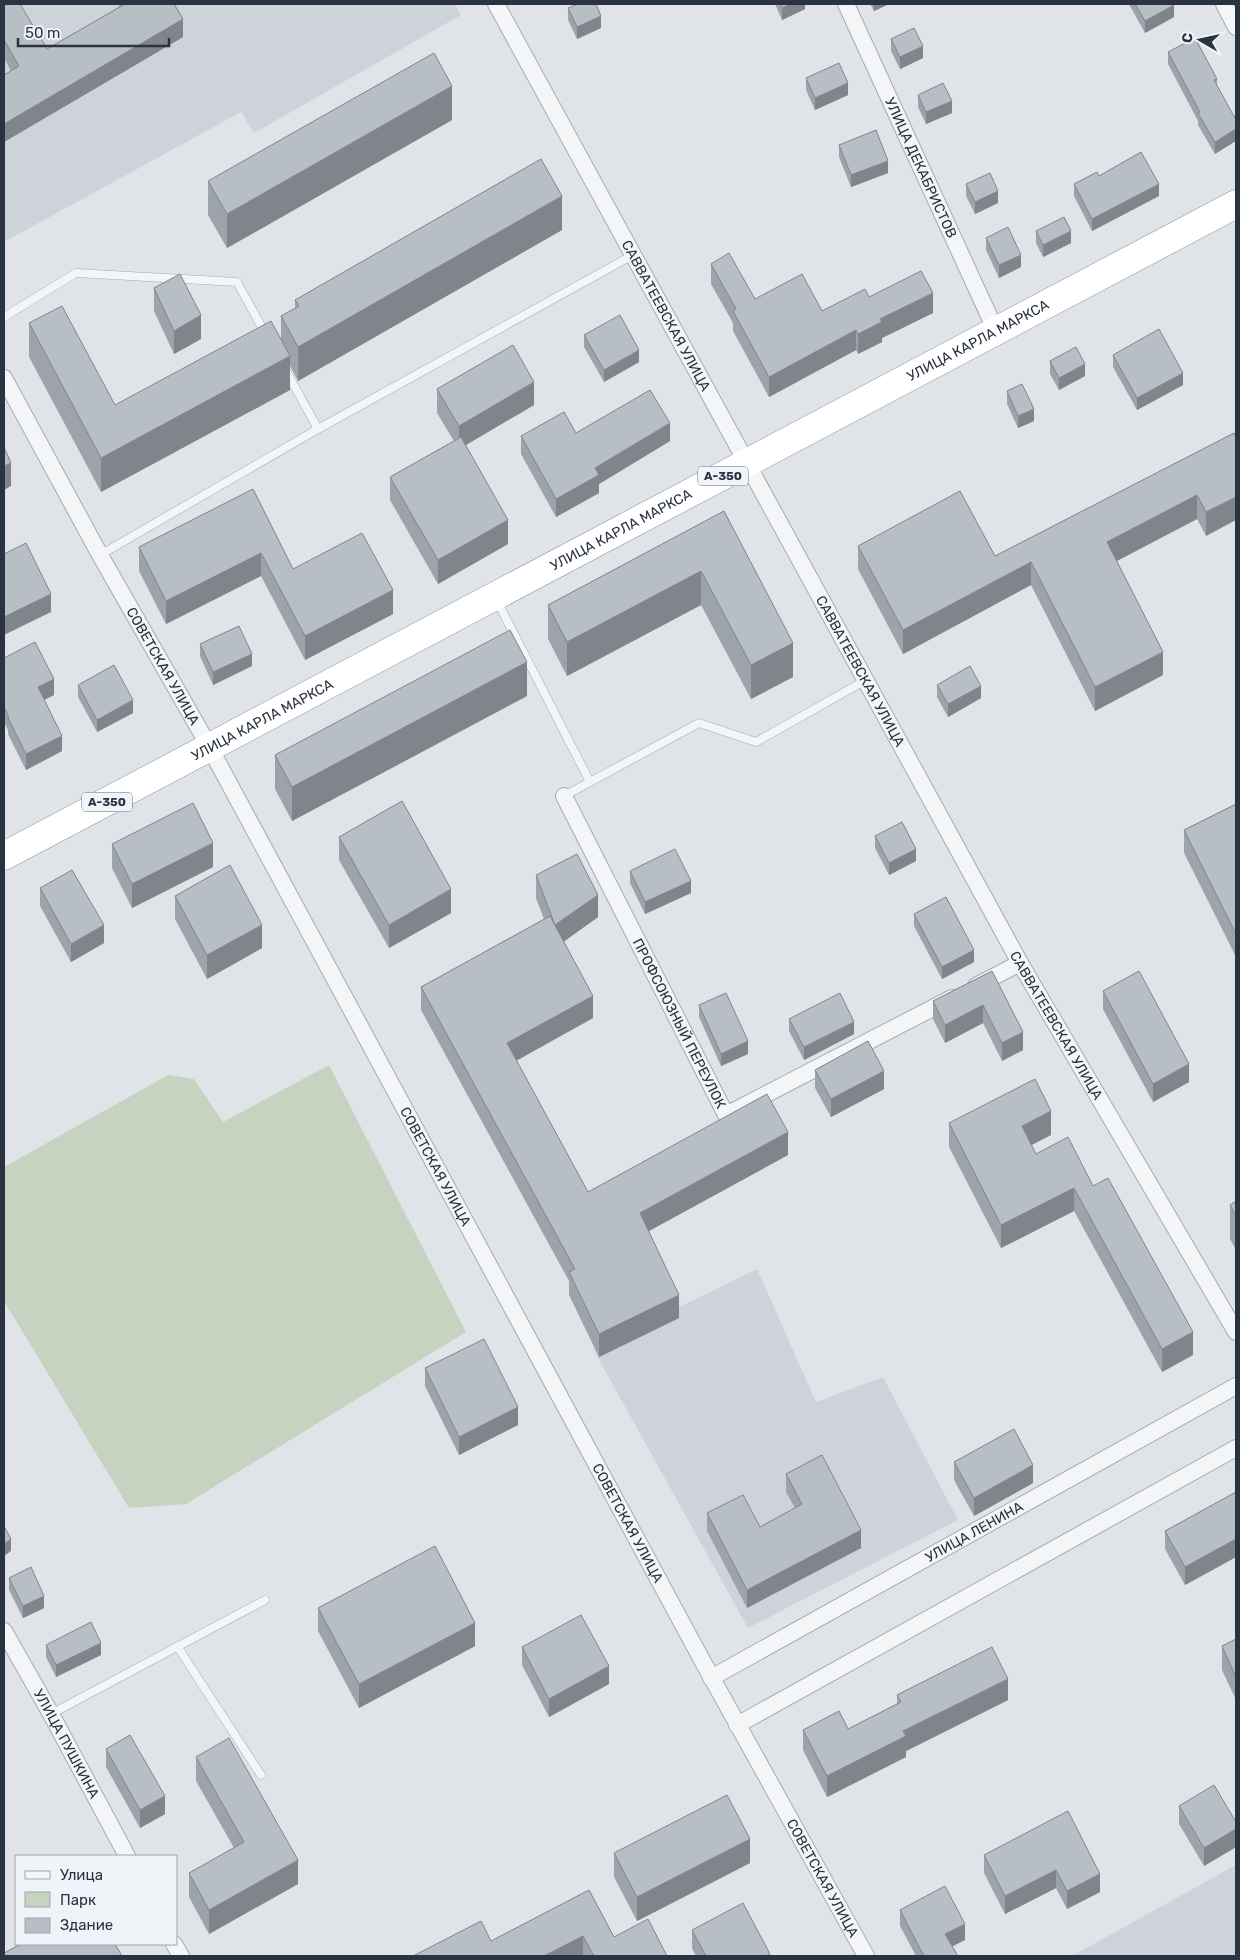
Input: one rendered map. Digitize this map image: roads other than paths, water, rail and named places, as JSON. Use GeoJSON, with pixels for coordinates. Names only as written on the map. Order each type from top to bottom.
{"type":"FeatureCollection","features":[{"type":"Feature","properties":{"kind":"highway","name":"УЛИЦА КАРЛА МАРКСА"},"geometry":{"type":"LineString","coordinates":[[4,856],[496,598],[747,462],[1236,204]]}},
{"type":"Feature","properties":{"kind":"street","name":"САВВАТЕЕВСКАЯ УЛИЦА"},"geometry":{"type":"LineString","coordinates":[[496,4],[1020,962],[1236,1332]]}},
{"type":"Feature","properties":{"kind":"street","name":"УЛИЦА ДЕКАБРИСТОВ"},"geometry":{"type":"LineString","coordinates":[[846,4],[996,330]]}},
{"type":"Feature","properties":{"kind":"street"},"geometry":{"type":"LineString","coordinates":[[1224,4],[1236,27]]}},
{"type":"Feature","properties":{"kind":"street","name":"СОВЕТСКАЯ УЛИЦА"},"geometry":{"type":"LineString","coordinates":[[4,378],[100,555],[210,748],[711,1678],[866,1956]]}},
{"type":"Feature","properties":{"kind":"street","name":"ПРОФСОЮЗНЫЙ ПЕРЕУЛОК"},"geometry":{"type":"LineString","coordinates":[[564,796],[726,1114],[1020,962]]}},
{"type":"Feature","properties":{"kind":"street","name":"УЛИЦА ЛЕНИНА"},"geometry":{"type":"LineString","coordinates":[[711,1678],[1236,1386]]}},
{"type":"Feature","properties":{"kind":"street"},"geometry":{"type":"LineString","coordinates":[[737,1725],[1236,1448]]}},
{"type":"Feature","properties":{"kind":"street","name":"УЛИЦА ПУШКИНА"},"geometry":{"type":"LineString","coordinates":[[4,1630],[126,1855]]}},
{"type":"Feature","properties":{"kind":"street"},"geometry":{"type":"LineString","coordinates":[[175,1945],[181,1956]]}},
{"type":"Feature","properties":{"kind":"lane"},"geometry":{"type":"LineString","coordinates":[[100,555],[318,429],[633,255]]}},
{"type":"Feature","properties":{"kind":"lane"},"geometry":{"type":"LineString","coordinates":[[4,317],[76,273],[237,282],[270,343]]}},
{"type":"Feature","properties":{"kind":"lane"},"geometry":{"type":"LineString","coordinates":[[280,360],[318,429]]}},
{"type":"Feature","properties":{"kind":"lane"},"geometry":{"type":"LineString","coordinates":[[496,598],[590,782]]}},
{"type":"Feature","properties":{"kind":"lane"},"geometry":{"type":"LineString","coordinates":[[564,796],[699,723],[756,742],[866,680]]}},
{"type":"Feature","properties":{"kind":"lane"},"geometry":{"type":"LineString","coordinates":[[51,1714],[265,1600]]}},
{"type":"Feature","properties":{"kind":"lane"},"geometry":{"type":"LineString","coordinates":[[177,1646],[261,1776]]}}]}
